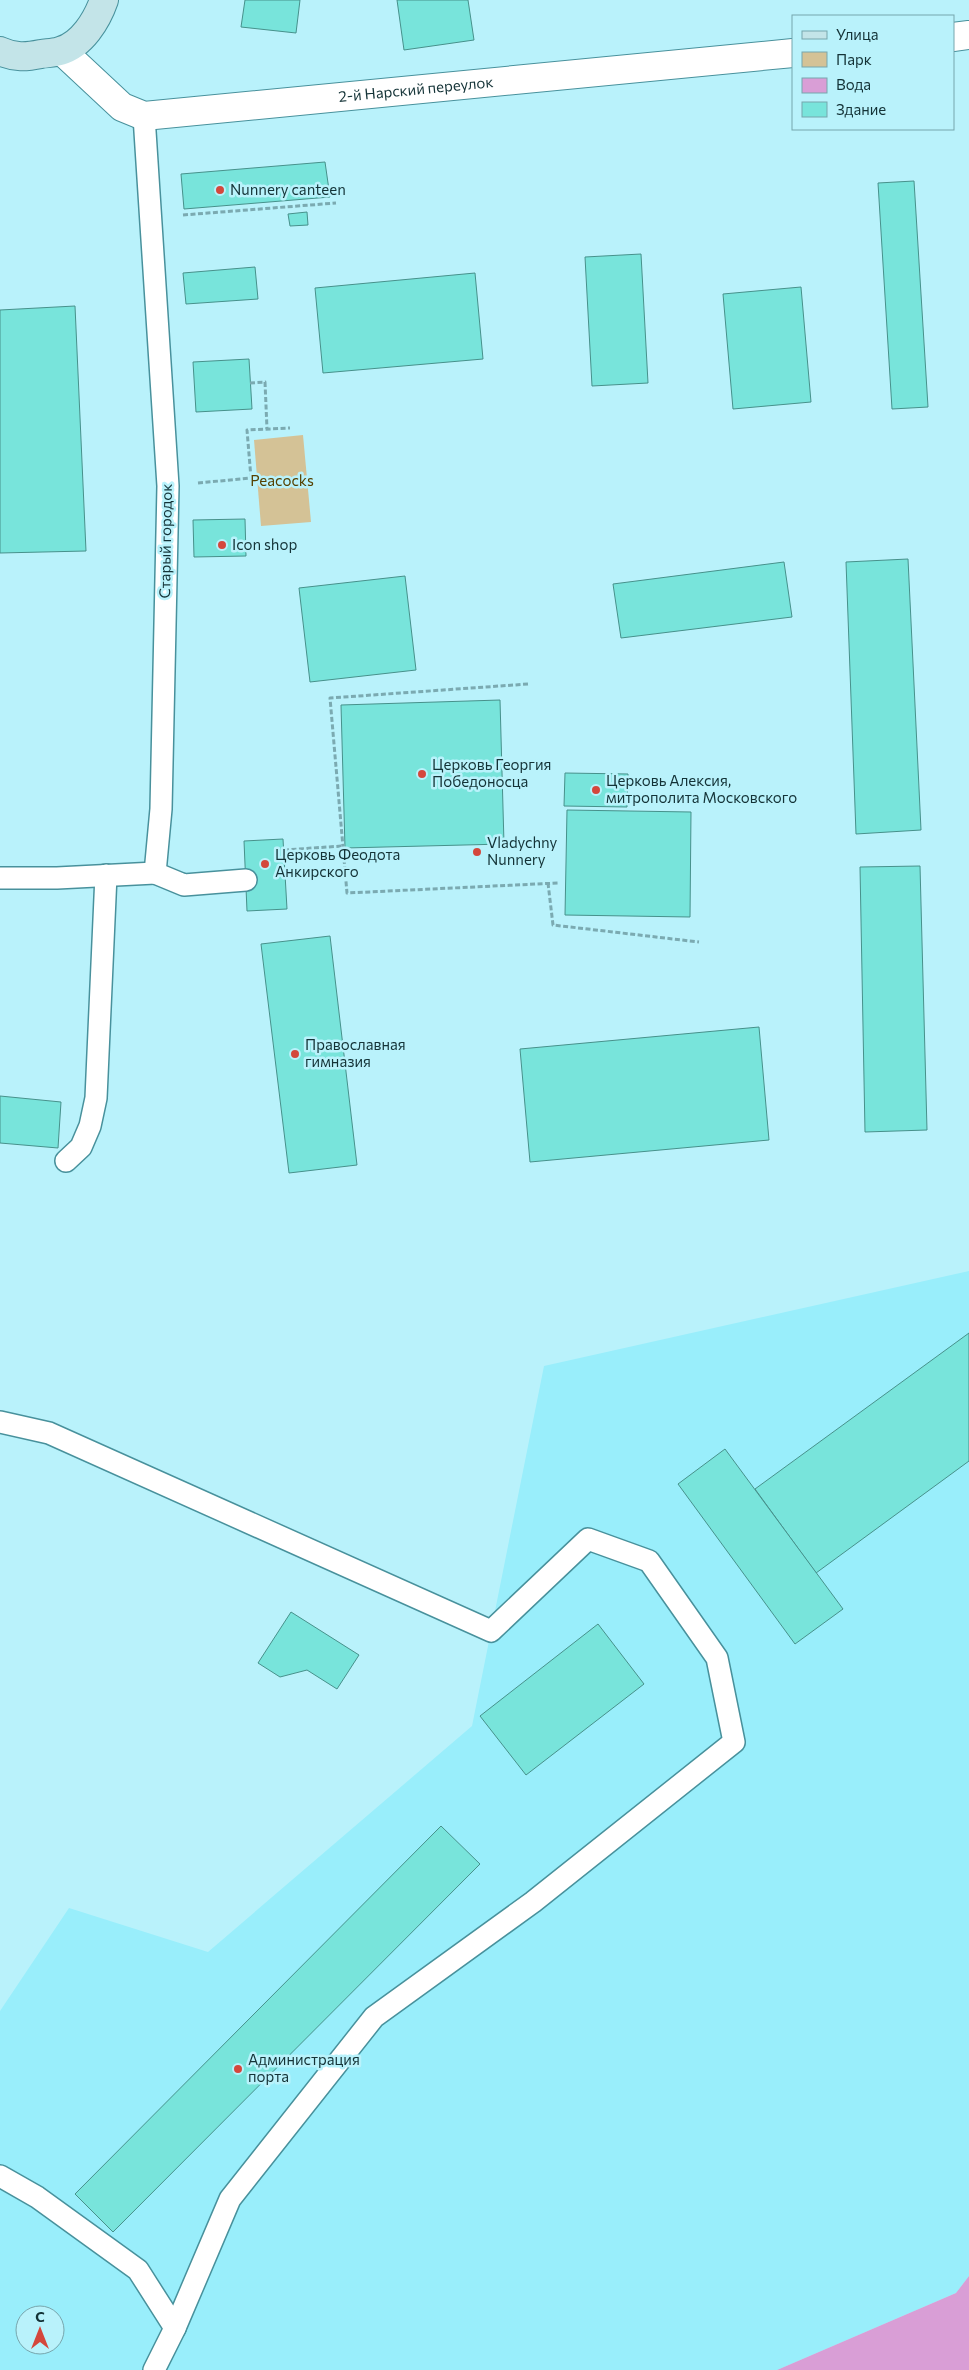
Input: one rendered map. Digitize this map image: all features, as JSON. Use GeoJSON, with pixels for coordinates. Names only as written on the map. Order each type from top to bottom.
{"type":"FeatureCollection","features":[{"type":"Feature","properties":{"kind":"street"},"geometry":{"type":"LineString","coordinates":[[8,57],[62,51],[83,36],[100,12],[104,0]]}},
{"type":"Feature","properties":{"kind":"street"},"geometry":{"type":"LineString","coordinates":[[954,37],[969,35]]}},
{"type":"Feature","properties":{"kind":"street","name":"2-й Нарский переулок"},"geometry":{"type":"LineString","coordinates":[[62,51],[122,108],[144,116],[792,53]]}},
{"type":"Feature","properties":{"kind":"lane","name":"Старый городок"},"geometry":{"type":"LineString","coordinates":[[144,116],[168,486],[162,809],[155,873]]}},
{"type":"Feature","properties":{"kind":"lane"},"geometry":{"type":"LineString","coordinates":[[0,878],[155,873],[184,886],[246,880]]}},
{"type":"Feature","properties":{"kind":"lane"},"geometry":{"type":"LineString","coordinates":[[66,1161],[81,1147],[90,1126],[96,1098],[106,876]]}},
{"type":"Feature","properties":{"kind":"lane"},"geometry":{"type":"LineString","coordinates":[[0,1422],[49,1433],[491,1631],[588,1539],[649,1561],[717,1658],[734,1742],[533,1902],[374,2017],[230,2199],[175,2328],[154,2370]]}},
{"type":"Feature","properties":{"kind":"lane"},"geometry":{"type":"LineString","coordinates":[[0,2176],[37,2197],[138,2270],[175,2328]]}},
{"type":"Feature","properties":{"kind":"path"},"geometry":{"type":"LineString","coordinates":[[150,218],[336,203]]}},
{"type":"Feature","properties":{"kind":"path"},"geometry":{"type":"LineString","coordinates":[[250,383],[265,382],[267,429]]}},
{"type":"Feature","properties":{"kind":"path"},"geometry":{"type":"LineString","coordinates":[[168,486],[250,478],[247,430],[290,428]]}},
{"type":"Feature","properties":{"kind":"path"},"geometry":{"type":"LineString","coordinates":[[528,684],[330,698],[347,893],[558,883]]}},
{"type":"Feature","properties":{"kind":"path"},"geometry":{"type":"LineString","coordinates":[[284,850],[342,846]]}},
{"type":"Feature","properties":{"kind":"path"},"geometry":{"type":"LineString","coordinates":[[285,877],[345,874]]}},
{"type":"Feature","properties":{"kind":"path"},"geometry":{"type":"LineString","coordinates":[[548,884],[553,925],[698,942]]}},
{"type":"Feature","properties":{"kind":"shaded area"},"geometry":{"type":"Polygon","coordinates":[[[969,1271],[969,2276],[956,2293],[777,2370],[0,2370],[0,2011],[69,1908],[208,1952],[472,1726],[544,1366],[969,1271]]]}},
{"type":"Feature","properties":{"kind":"green space","name":"Peacocks"},"geometry":{"type":"Polygon","coordinates":[[[303,435],[311,522],[261,526],[254,440],[303,435]]]}},
{"type":"Feature","properties":{"kind":"water"},"geometry":{"type":"Polygon","coordinates":[[[969,2276],[969,2370],[777,2370],[956,2293],[969,2276]]]}},
{"type":"Feature","properties":{"kind":"building"},"geometry":{"type":"Polygon","coordinates":[[[245,0],[300,0],[296,33],[241,27],[245,0]]]}},
{"type":"Feature","properties":{"kind":"building"},"geometry":{"type":"Polygon","coordinates":[[[397,0],[468,0],[474,40],[404,50],[397,0]]]}},
{"type":"Feature","properties":{"kind":"building"},"geometry":{"type":"Polygon","coordinates":[[[325,162],[330,197],[184,209],[181,174],[325,162]]]}},
{"type":"Feature","properties":{"kind":"building"},"geometry":{"type":"Polygon","coordinates":[[[914,181],[928,407],[892,409],[878,183],[914,181]]]}},
{"type":"Feature","properties":{"kind":"building"},"geometry":{"type":"Polygon","coordinates":[[[307,212],[308,225],[290,226],[288,214],[307,212]]]}},
{"type":"Feature","properties":{"kind":"building"},"geometry":{"type":"Polygon","coordinates":[[[641,254],[648,383],[592,386],[585,257],[641,254]]]}},
{"type":"Feature","properties":{"kind":"building"},"geometry":{"type":"Polygon","coordinates":[[[255,267],[258,299],[186,304],[183,273],[255,267]]]}},
{"type":"Feature","properties":{"kind":"building"},"geometry":{"type":"Polygon","coordinates":[[[475,273],[483,359],[323,373],[315,288],[475,273]]]}},
{"type":"Feature","properties":{"kind":"building"},"geometry":{"type":"Polygon","coordinates":[[[801,287],[811,402],[733,409],[723,294],[801,287]]]}},
{"type":"Feature","properties":{"kind":"building"},"geometry":{"type":"Polygon","coordinates":[[[75,306],[86,551],[0,553],[0,310],[75,306]]]}},
{"type":"Feature","properties":{"kind":"building"},"geometry":{"type":"Polygon","coordinates":[[[249,359],[252,409],[196,412],[193,362],[249,359]]]}},
{"type":"Feature","properties":{"kind":"building"},"geometry":{"type":"Polygon","coordinates":[[[245,519],[246,556],[194,557],[193,520],[245,519]]]}},
{"type":"Feature","properties":{"kind":"building"},"geometry":{"type":"Polygon","coordinates":[[[908,559],[921,830],[856,834],[846,562],[908,559]]]}},
{"type":"Feature","properties":{"kind":"building"},"geometry":{"type":"Polygon","coordinates":[[[784,562],[792,617],[621,638],[613,584],[784,562]]]}},
{"type":"Feature","properties":{"kind":"building"},"geometry":{"type":"Polygon","coordinates":[[[405,576],[416,670],[310,682],[299,588],[405,576]]]}},
{"type":"Feature","properties":{"kind":"building","name":"Церковь Георгия Победоносца"},"geometry":{"type":"Polygon","coordinates":[[[500,700],[504,844],[345,848],[341,705],[500,700]]]}},
{"type":"Feature","properties":{"kind":"building","name":"Церковь Алексия, митрополита Московского"},"geometry":{"type":"Polygon","coordinates":[[[565,773],[628,774],[627,807],[564,806],[565,773]]]}},
{"type":"Feature","properties":{"kind":"building"},"geometry":{"type":"Polygon","coordinates":[[[567,810],[691,812],[690,917],[565,915],[567,810]]]}},
{"type":"Feature","properties":{"kind":"building","name":"Церковь Феодота Анкирского"},"geometry":{"type":"Polygon","coordinates":[[[283,839],[287,909],[247,911],[244,841],[283,839]]]}},
{"type":"Feature","properties":{"kind":"building"},"geometry":{"type":"Polygon","coordinates":[[[920,866],[927,1130],[865,1132],[860,867],[920,866]]]}},
{"type":"Feature","properties":{"kind":"building"},"geometry":{"type":"Polygon","coordinates":[[[330,936],[357,1165],[289,1173],[261,944],[330,936]]]}},
{"type":"Feature","properties":{"kind":"building"},"geometry":{"type":"Polygon","coordinates":[[[759,1027],[769,1140],[530,1162],[520,1049],[759,1027]]]}},
{"type":"Feature","properties":{"kind":"building"},"geometry":{"type":"Polygon","coordinates":[[[0,1096],[61,1102],[58,1148],[0,1143],[0,1096]]]}},
{"type":"Feature","properties":{"kind":"building"},"geometry":{"type":"Polygon","coordinates":[[[969,1333],[969,1461],[816,1573],[755,1489],[969,1333]]]}},
{"type":"Feature","properties":{"kind":"building"},"geometry":{"type":"Polygon","coordinates":[[[725,1449],[843,1609],[795,1644],[678,1484],[725,1449]]]}},
{"type":"Feature","properties":{"kind":"building"},"geometry":{"type":"Polygon","coordinates":[[[291,1612],[359,1655],[337,1689],[307,1670],[280,1677],[258,1663],[291,1612]]]}},
{"type":"Feature","properties":{"kind":"building"},"geometry":{"type":"Polygon","coordinates":[[[598,1624],[644,1684],[526,1775],[480,1716],[598,1624]]]}},
{"type":"Feature","properties":{"kind":"building","name":"Администрация порта"},"geometry":{"type":"Polygon","coordinates":[[[441,1826],[480,1864],[113,2232],[75,2194],[441,1826]]]}},
{"type":"Feature","properties":{"kind":"place","name":"Nunnery canteen"},"geometry":{"type":"Point","coordinates":[220,190]}},
{"type":"Feature","properties":{"kind":"place","name":"Icon shop"},"geometry":{"type":"Point","coordinates":[222,545]}},
{"type":"Feature","properties":{"kind":"place","name":"Церковь Георгия Победоносца"},"geometry":{"type":"Point","coordinates":[422,774]}},
{"type":"Feature","properties":{"kind":"place","name":"Церковь Алексия, митрополита Московского"},"geometry":{"type":"Point","coordinates":[596,790]}},
{"type":"Feature","properties":{"kind":"place","name":"Vladychny Nunnery"},"geometry":{"type":"Point","coordinates":[477,852]}},
{"type":"Feature","properties":{"kind":"place","name":"Церковь Феодота Анкирского"},"geometry":{"type":"Point","coordinates":[265,864]}},
{"type":"Feature","properties":{"kind":"place","name":"Православная гимназия"},"geometry":{"type":"Point","coordinates":[295,1054]}},
{"type":"Feature","properties":{"kind":"place","name":"Администрация порта"},"geometry":{"type":"Point","coordinates":[238,2069]}}]}
